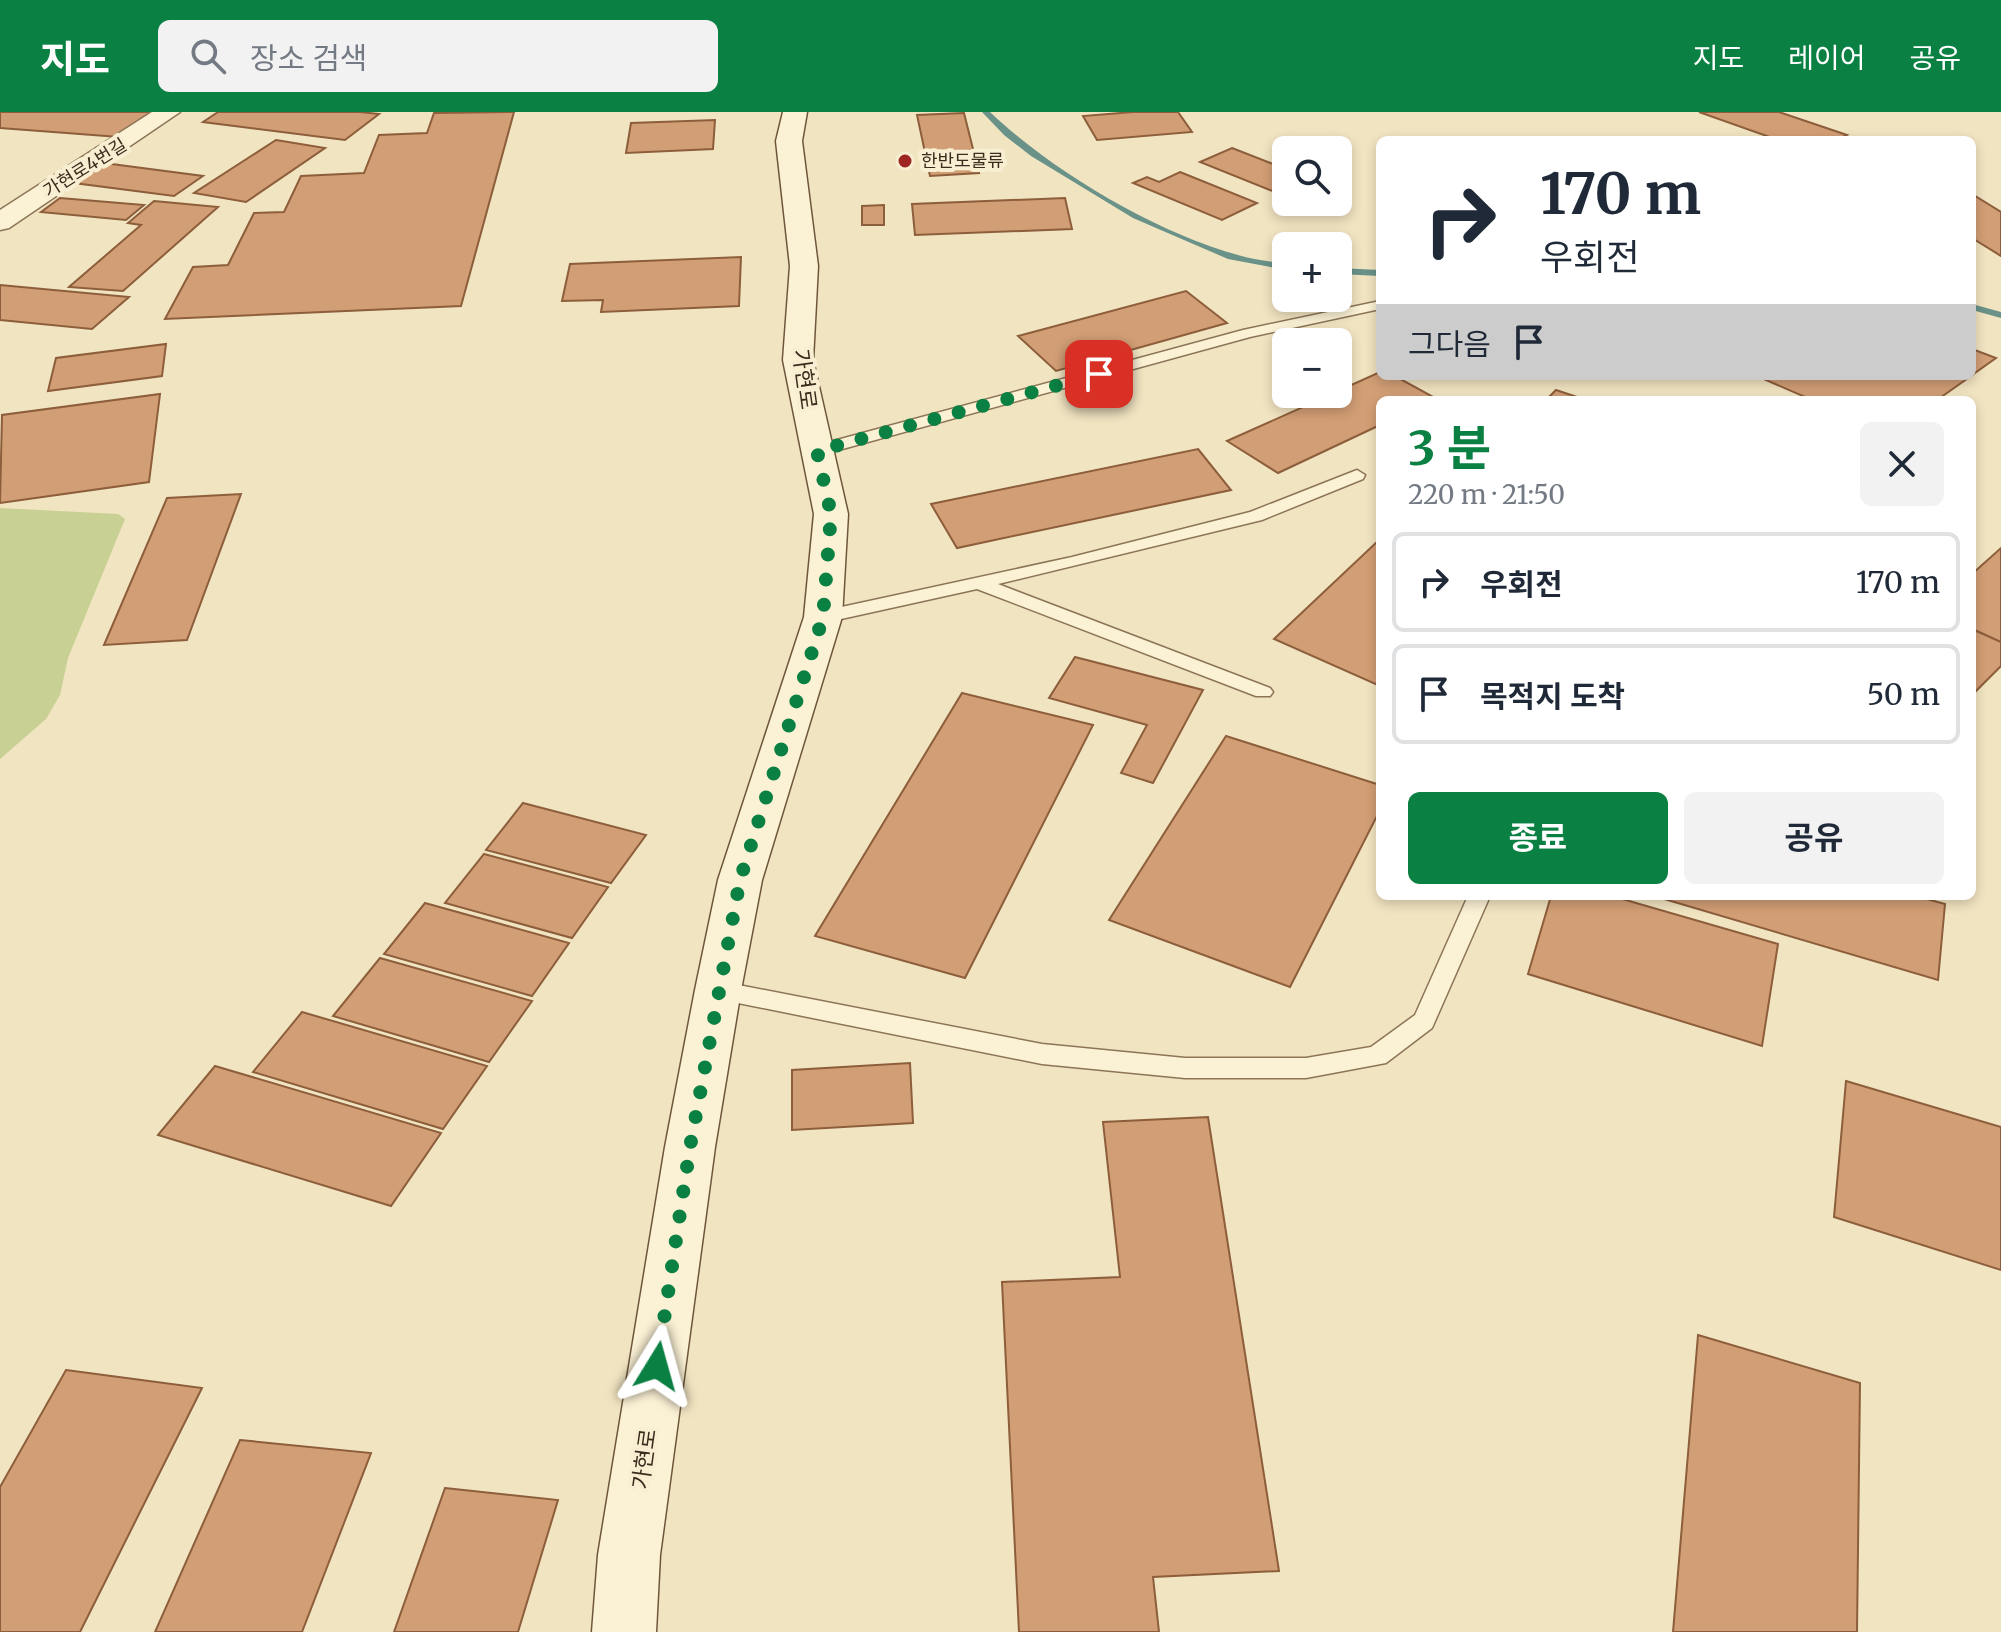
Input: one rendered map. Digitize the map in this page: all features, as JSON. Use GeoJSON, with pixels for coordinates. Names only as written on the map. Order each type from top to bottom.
{"type":"FeatureCollection","features":[{"type":"Feature","properties":{"kind":"street","name":"가현로4번길"},"geometry":{"type":"LineString","coordinates":[[0,222],[168,112]]}},
{"type":"Feature","properties":{"kind":"street","name":"가현로"},"geometry":{"type":"LineString","coordinates":[[624,1632],[629,1555],[690,1147],[718,990],[740,880],[823,617],[831,514],[798,360],[804,266],[789,141],[795,112]]}},
{"type":"Feature","properties":{"kind":"lane"},"geometry":{"type":"LineString","coordinates":[[817,451],[1248,333],[1376,306]]}},
{"type":"Feature","properties":{"kind":"lane"},"geometry":{"type":"LineString","coordinates":[[823,617],[1256,516],[1357,475]]}},
{"type":"Feature","properties":{"kind":"lane"},"geometry":{"type":"LineString","coordinates":[[979,583],[1263,692]]}},
{"type":"Feature","properties":{"kind":"lane"},"geometry":{"type":"LineString","coordinates":[[718,990],[1042,1054],[1185,1068],[1306,1068],[1377,1056],[1424,1021],[1477,900]]}},
{"type":"Feature","properties":{"kind":"green space"},"geometry":{"type":"Polygon","coordinates":[[[0,508],[118,514],[125,519],[68,658],[60,695],[46,719],[0,759],[0,508]]]}},
{"type":"Feature","properties":{"kind":"building"},"geometry":{"type":"Polygon","coordinates":[[[0,112],[152,112],[119,137],[0,128],[0,112]]]}},
{"type":"Feature","properties":{"kind":"building"},"geometry":{"type":"Polygon","coordinates":[[[218,112],[379,114],[345,140],[203,122],[218,112]]]}},
{"type":"Feature","properties":{"kind":"building"},"geometry":{"type":"Polygon","coordinates":[[[514,112],[461,306],[165,319],[193,267],[228,265],[254,213],[284,212],[301,176],[364,173],[379,135],[427,133],[434,113],[514,112]]]}},
{"type":"Feature","properties":{"kind":"building"},"geometry":{"type":"Polygon","coordinates":[[[1178,112],[1192,132],[1097,140],[1083,116],[1178,112]]]}},
{"type":"Feature","properties":{"kind":"building"},"geometry":{"type":"Polygon","coordinates":[[[1699,112],[1779,112],[1847,135],[1845,136],[1767,136],[1699,112]]]}},
{"type":"Feature","properties":{"kind":"building"},"geometry":{"type":"Polygon","coordinates":[[[964,113],[979,173],[930,176],[917,115],[964,113]]]}},
{"type":"Feature","properties":{"kind":"building"},"geometry":{"type":"Polygon","coordinates":[[[715,120],[713,149],[626,153],[631,123],[715,120]]]}},
{"type":"Feature","properties":{"kind":"building"},"geometry":{"type":"Polygon","coordinates":[[[276,140],[325,148],[246,202],[194,193],[276,140]]]}},
{"type":"Feature","properties":{"kind":"building"},"geometry":{"type":"Polygon","coordinates":[[[1232,148],[1272,164],[1272,191],[1200,162],[1232,148]]]}},
{"type":"Feature","properties":{"kind":"building"},"geometry":{"type":"Polygon","coordinates":[[[104,163],[203,176],[174,196],[74,183],[104,163]]]}},
{"type":"Feature","properties":{"kind":"building"},"geometry":{"type":"Polygon","coordinates":[[[1180,172],[1257,203],[1222,220],[1133,183],[1147,177],[1159,182],[1180,172]]]}},
{"type":"Feature","properties":{"kind":"building"},"geometry":{"type":"Polygon","coordinates":[[[1976,196],[2001,212],[2001,256],[1976,240],[1976,196]]]}},
{"type":"Feature","properties":{"kind":"building"},"geometry":{"type":"Polygon","coordinates":[[[60,198],[144,205],[126,220],[41,212],[60,198]]]}},
{"type":"Feature","properties":{"kind":"building"},"geometry":{"type":"Polygon","coordinates":[[[1065,198],[1072,229],[915,235],[912,204],[1065,198]]]}},
{"type":"Feature","properties":{"kind":"building"},"geometry":{"type":"Polygon","coordinates":[[[154,201],[218,207],[123,291],[69,287],[141,225],[128,223],[154,201]]]}},
{"type":"Feature","properties":{"kind":"building"},"geometry":{"type":"Polygon","coordinates":[[[884,205],[884,225],[862,225],[862,206],[884,205]]]}},
{"type":"Feature","properties":{"kind":"building"},"geometry":{"type":"Polygon","coordinates":[[[741,257],[739,306],[601,312],[603,300],[562,301],[570,264],[741,257]]]}},
{"type":"Feature","properties":{"kind":"building"},"geometry":{"type":"Polygon","coordinates":[[[0,285],[129,297],[92,329],[0,320],[0,285]]]}},
{"type":"Feature","properties":{"kind":"building"},"geometry":{"type":"Polygon","coordinates":[[[1186,291],[1227,323],[1056,371],[1018,336],[1186,291]]]}},
{"type":"Feature","properties":{"kind":"building"},"geometry":{"type":"Polygon","coordinates":[[[166,344],[162,376],[48,391],[56,358],[166,344]]]}},
{"type":"Feature","properties":{"kind":"building"},"geometry":{"type":"Polygon","coordinates":[[[1976,350],[1996,358],[1976,372],[1976,350]]]}},
{"type":"Feature","properties":{"kind":"building"},"geometry":{"type":"Polygon","coordinates":[[[1376,374],[1376,380],[1402,380],[1432,396],[1376,396],[1376,427],[1278,473],[1227,441],[1301,408],[1352,408],[1352,385],[1376,374]]]}},
{"type":"Feature","properties":{"kind":"building"},"geometry":{"type":"Polygon","coordinates":[[[1766,380],[1965,380],[1943,396],[1803,396],[1766,380]]]}},
{"type":"Feature","properties":{"kind":"building"},"geometry":{"type":"Polygon","coordinates":[[[1556,390],[1574,396],[1550,396],[1556,390]]]}},
{"type":"Feature","properties":{"kind":"building"},"geometry":{"type":"Polygon","coordinates":[[[160,394],[149,482],[0,503],[2,415],[160,394]]]}},
{"type":"Feature","properties":{"kind":"building"},"geometry":{"type":"Polygon","coordinates":[[[1198,449],[1231,490],[957,548],[931,504],[1198,449]]]}},
{"type":"Feature","properties":{"kind":"building"},"geometry":{"type":"Polygon","coordinates":[[[241,494],[187,640],[104,645],[167,498],[241,494]]]}},
{"type":"Feature","properties":{"kind":"building"},"geometry":{"type":"Polygon","coordinates":[[[1376,543],[1376,684],[1274,639],[1376,543]]]}},
{"type":"Feature","properties":{"kind":"building"},"geometry":{"type":"Polygon","coordinates":[[[2001,548],[2001,642],[1976,631],[1976,570],[2001,548]]]}},
{"type":"Feature","properties":{"kind":"building"},"geometry":{"type":"Polygon","coordinates":[[[1976,631],[2001,642],[2001,666],[1976,691],[1976,631]]]}},
{"type":"Feature","properties":{"kind":"building"},"geometry":{"type":"Polygon","coordinates":[[[1075,657],[1203,690],[1153,783],[1121,773],[1147,725],[1049,698],[1075,657]]]}},
{"type":"Feature","properties":{"kind":"building"},"geometry":{"type":"Polygon","coordinates":[[[962,693],[1093,725],[965,978],[815,936],[962,693]]]}},
{"type":"Feature","properties":{"kind":"building"},"geometry":{"type":"Polygon","coordinates":[[[1226,736],[1376,784],[1376,818],[1290,987],[1109,920],[1226,736]]]}},
{"type":"Feature","properties":{"kind":"building"},"geometry":{"type":"Polygon","coordinates":[[[523,803],[646,835],[611,883],[486,850],[523,803]]]}},
{"type":"Feature","properties":{"kind":"building"},"geometry":{"type":"Polygon","coordinates":[[[484,854],[608,887],[572,938],[445,903],[484,854]]]}},
{"type":"Feature","properties":{"kind":"building"},"geometry":{"type":"Polygon","coordinates":[[[1550,900],[1626,900],[1778,944],[1762,1046],[1528,974],[1550,900]]]}},
{"type":"Feature","properties":{"kind":"building"},"geometry":{"type":"Polygon","coordinates":[[[1668,900],[1930,900],[1945,904],[1938,980],[1668,900]]]}},
{"type":"Feature","properties":{"kind":"building"},"geometry":{"type":"Polygon","coordinates":[[[425,903],[569,943],[532,996],[384,954],[425,903]]]}},
{"type":"Feature","properties":{"kind":"building"},"geometry":{"type":"Polygon","coordinates":[[[380,958],[532,1001],[489,1062],[333,1016],[380,958]]]}},
{"type":"Feature","properties":{"kind":"building"},"geometry":{"type":"Polygon","coordinates":[[[302,1012],[487,1066],[443,1129],[253,1072],[302,1012]]]}},
{"type":"Feature","properties":{"kind":"building"},"geometry":{"type":"Polygon","coordinates":[[[910,1063],[913,1123],[792,1130],[792,1070],[910,1063]]]}},
{"type":"Feature","properties":{"kind":"building"},"geometry":{"type":"Polygon","coordinates":[[[215,1066],[441,1133],[391,1206],[158,1135],[215,1066]]]}},
{"type":"Feature","properties":{"kind":"building"},"geometry":{"type":"Polygon","coordinates":[[[1846,1081],[2001,1127],[2001,1270],[1834,1217],[1846,1081]]]}},
{"type":"Feature","properties":{"kind":"building"},"geometry":{"type":"Polygon","coordinates":[[[1208,1117],[1279,1571],[1153,1577],[1159,1632],[1019,1632],[1002,1282],[1120,1277],[1103,1122],[1208,1117]]]}},
{"type":"Feature","properties":{"kind":"building"},"geometry":{"type":"Polygon","coordinates":[[[1698,1335],[1860,1383],[1857,1632],[1673,1632],[1698,1335]]]}},
{"type":"Feature","properties":{"kind":"building"},"geometry":{"type":"Polygon","coordinates":[[[66,1370],[202,1388],[80,1632],[0,1632],[0,1487],[66,1370]]]}},
{"type":"Feature","properties":{"kind":"building"},"geometry":{"type":"Polygon","coordinates":[[[240,1440],[371,1453],[302,1632],[155,1632],[240,1440]]]}},
{"type":"Feature","properties":{"kind":"building"},"geometry":{"type":"Polygon","coordinates":[[[445,1488],[558,1500],[518,1632],[394,1632],[445,1488]]]}},
{"type":"Feature","properties":{"kind":"waterway"},"geometry":{"type":"LineString","coordinates":[[986,113],[1007,133],[1066,176],[1136,216],[1204,247],[1232,257],[1272,265]]}},
{"type":"Feature","properties":{"kind":"waterway"},"geometry":{"type":"LineString","coordinates":[[1352,272],[1376,273]]}},
{"type":"Feature","properties":{"kind":"waterway"},"geometry":{"type":"LineString","coordinates":[[1976,308],[2001,315]]}},
{"type":"Feature","properties":{"kind":"place","name":"한반도물류"},"geometry":{"type":"Point","coordinates":[905,161]}},
{"type":"Feature","properties":{"kind":"route"},"geometry":{"type":"LineString","coordinates":[[657,1366],[690,1147],[740,880],[823,617],[831,514],[817,451],[1099,374]]}}]}
